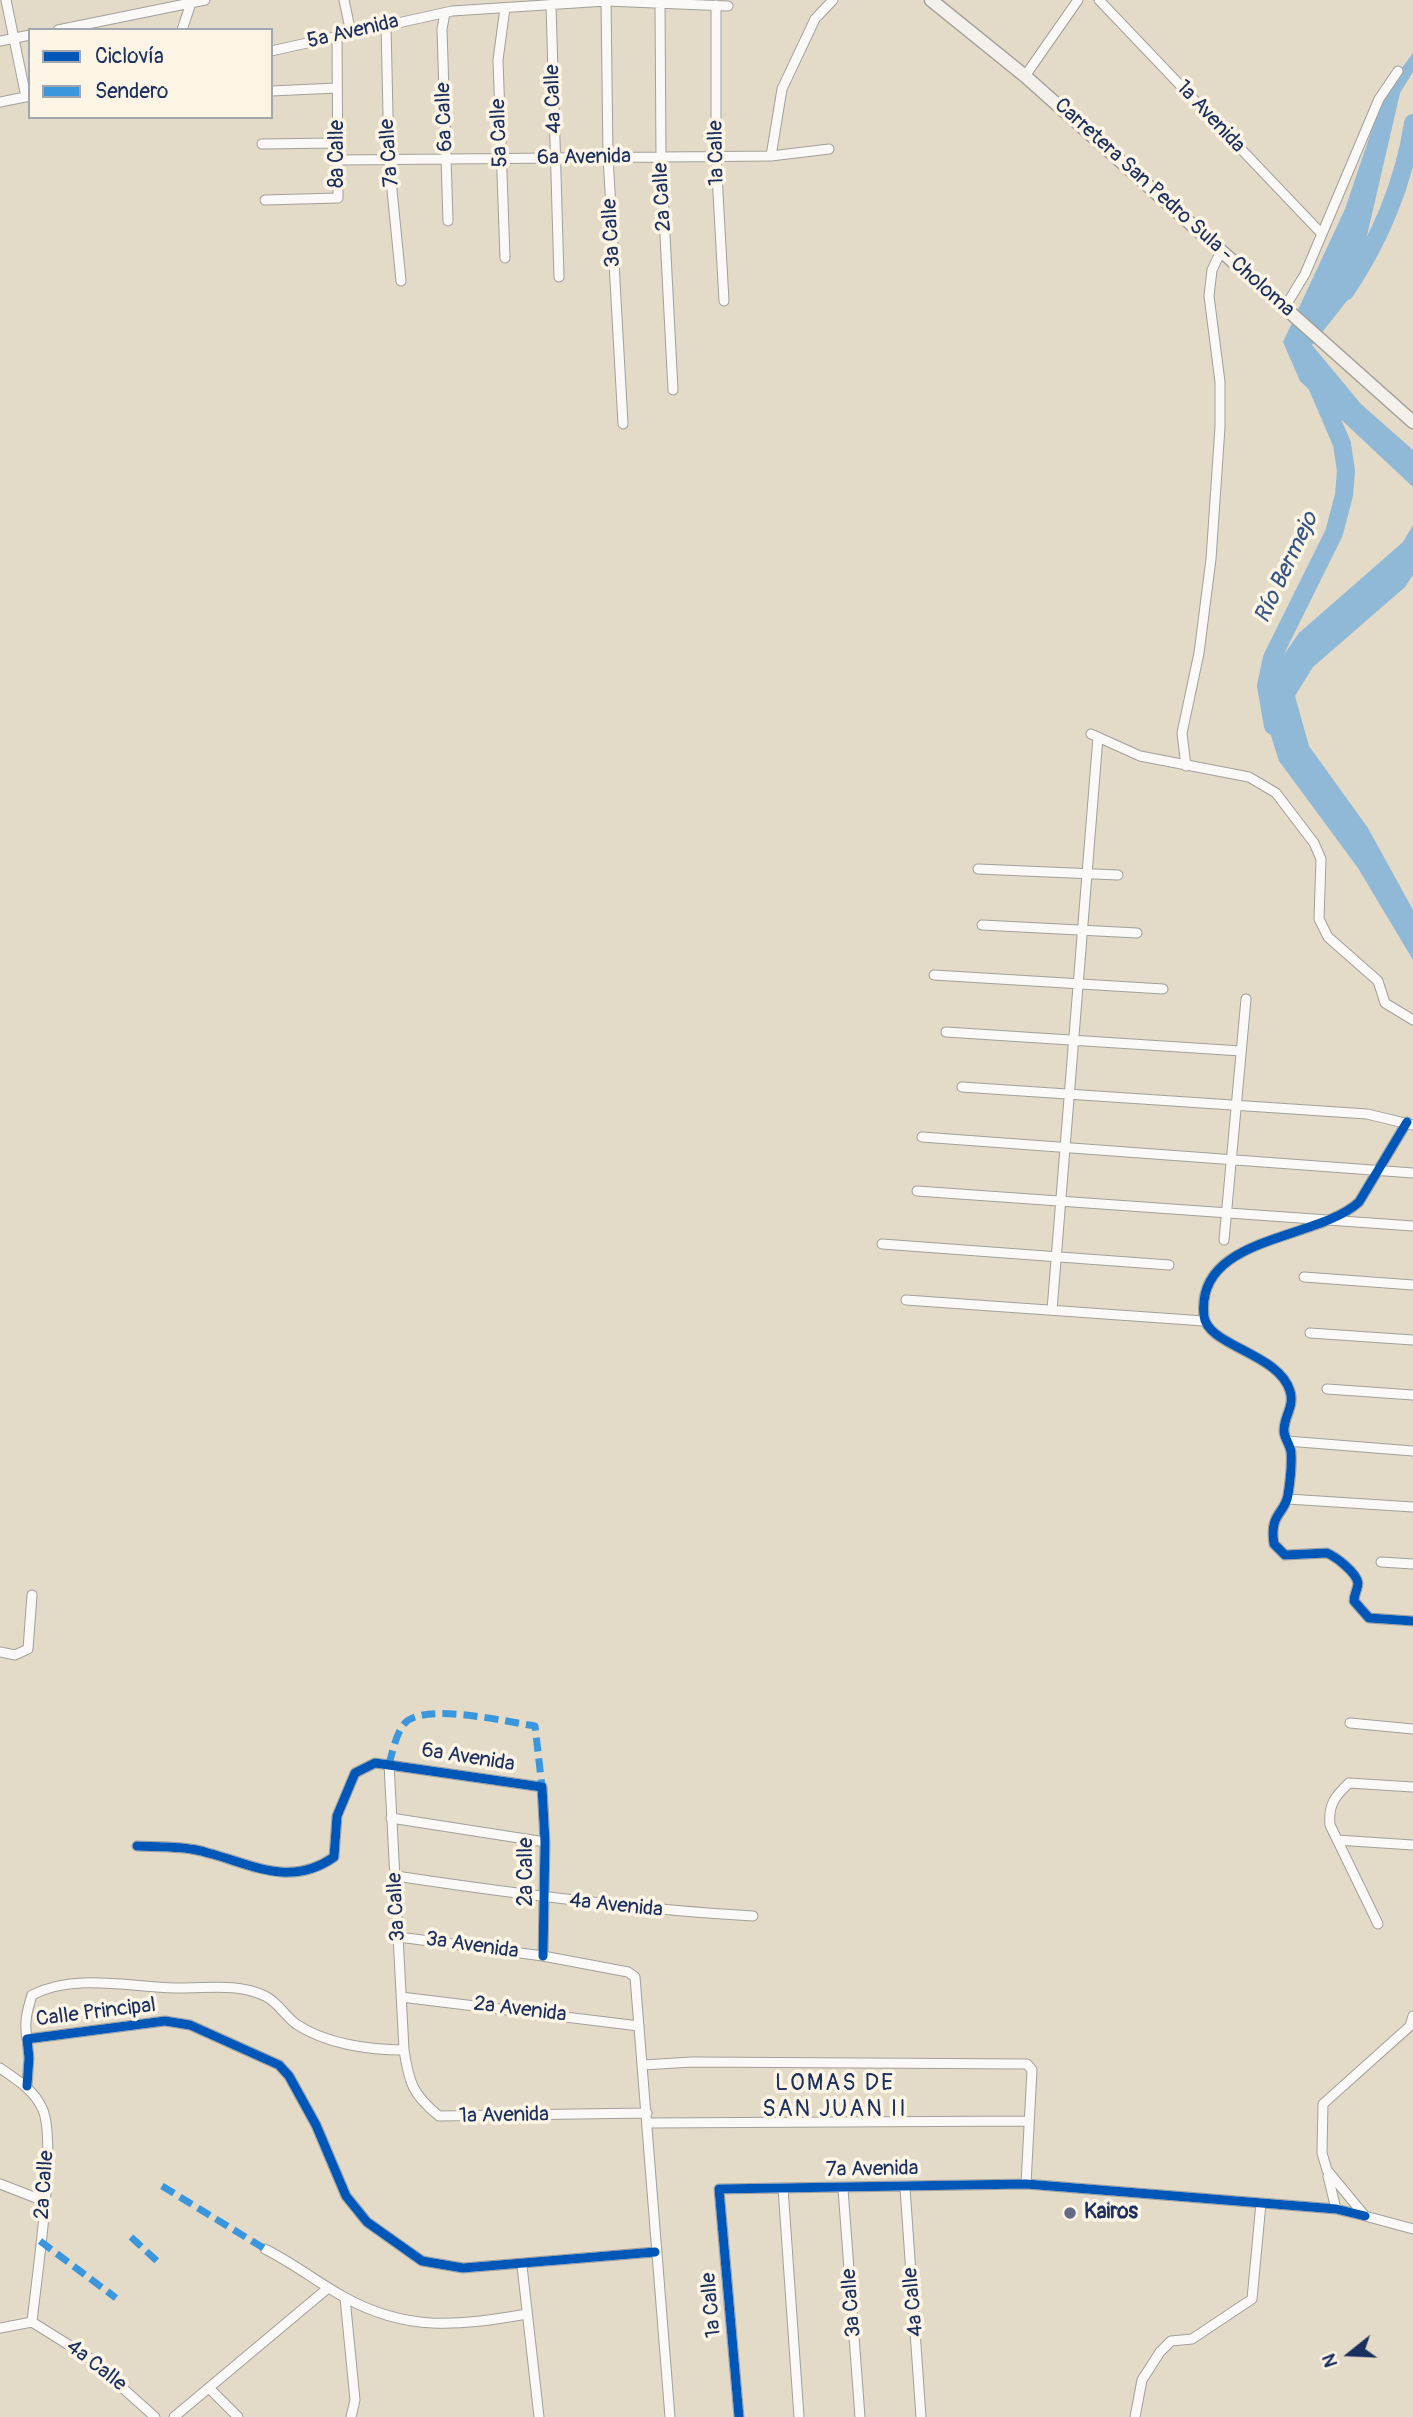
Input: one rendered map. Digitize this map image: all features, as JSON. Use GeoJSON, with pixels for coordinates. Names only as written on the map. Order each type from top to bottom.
{"type":"FeatureCollection","features":[{"type":"Feature","properties":{"kind":"main road","name":"Carretera San Pedro Sula - Choloma"},"geometry":{"type":"LineString","coordinates":[[931,0],[1025,76],[1413,422]]}},
{"type":"Feature","properties":{"kind":"street"},"geometry":{"type":"LineString","coordinates":[[0,102],[28,96],[6,0]]}},
{"type":"Feature","properties":{"kind":"street"},"geometry":{"type":"LineString","coordinates":[[68,28],[205,0]]}},
{"type":"Feature","properties":{"kind":"street"},"geometry":{"type":"LineString","coordinates":[[344,0],[351,33]]}},
{"type":"Feature","properties":{"kind":"street"},"geometry":{"type":"LineString","coordinates":[[771,156],[782,89],[815,19],[832,0]]}},
{"type":"Feature","properties":{"kind":"street"},"geometry":{"type":"LineString","coordinates":[[1025,76],[1078,3],[1089,0]]}},
{"type":"Feature","properties":{"kind":"street","name":"1a Avenida"},"geometry":{"type":"LineString","coordinates":[[1099,0],[1321,233]]}},
{"type":"Feature","properties":{"kind":"street","name":"5a Avenida"},"geometry":{"type":"LineString","coordinates":[[273,51],[445,13],[606,1],[728,6]]}},
{"type":"Feature","properties":{"kind":"street","name":"3a Calle"},"geometry":{"type":"LineString","coordinates":[[606,1],[608,158],[622,424]]}},
{"type":"Feature","properties":{"kind":"street"},"geometry":{"type":"LineString","coordinates":[[182,28],[191,3]]}},
{"type":"Feature","properties":{"kind":"street","name":"2a Calle"},"geometry":{"type":"LineString","coordinates":[[660,3],[661,158],[673,390]]}},
{"type":"Feature","properties":{"kind":"street","name":"4a Calle"},"geometry":{"type":"LineString","coordinates":[[551,5],[559,277]]}},
{"type":"Feature","properties":{"kind":"street","name":"1a Calle"},"geometry":{"type":"LineString","coordinates":[[716,5],[716,157],[724,301]]}},
{"type":"Feature","properties":{"kind":"street","name":"5a Calle"},"geometry":{"type":"LineString","coordinates":[[505,8],[498,60],[505,258]]}},
{"type":"Feature","properties":{"kind":"street","name":"6a Calle"},"geometry":{"type":"LineString","coordinates":[[445,13],[442,29],[448,221]]}},
{"type":"Feature","properties":{"kind":"street","name":"7a Calle"},"geometry":{"type":"LineString","coordinates":[[386,25],[389,160],[401,281]]}},
{"type":"Feature","properties":{"kind":"street"},"geometry":{"type":"LineString","coordinates":[[0,41],[28,35]]}},
{"type":"Feature","properties":{"kind":"street","name":"8a Calle"},"geometry":{"type":"LineString","coordinates":[[265,200],[338,198],[337,36]]}},
{"type":"Feature","properties":{"kind":"street"},"geometry":{"type":"LineString","coordinates":[[1288,309],[1379,99],[1398,71]]}},
{"type":"Feature","properties":{"kind":"street"},"geometry":{"type":"LineString","coordinates":[[273,91],[337,88]]}},
{"type":"Feature","properties":{"kind":"street"},"geometry":{"type":"LineString","coordinates":[[262,144],[337,144]]}},
{"type":"Feature","properties":{"kind":"street","name":"6a Avenida"},"geometry":{"type":"LineString","coordinates":[[338,160],[771,156],[830,149]]}},
{"type":"Feature","properties":{"kind":"street"},"geometry":{"type":"LineString","coordinates":[[1186,766],[1182,733],[1199,653],[1211,559],[1220,382],[1209,296],[1212,270],[1221,251]]}},
{"type":"Feature","properties":{"kind":"street"},"geometry":{"type":"LineString","coordinates":[[1052,1310],[1079,984],[1095,736],[1140,755],[1249,777],[1276,793],[1314,843],[1321,859],[1319,919],[1328,937],[1378,981],[1385,1003],[1413,1020]]}},
{"type":"Feature","properties":{"kind":"street"},"geometry":{"type":"LineString","coordinates":[[978,869],[1118,875]]}},
{"type":"Feature","properties":{"kind":"street"},"geometry":{"type":"LineString","coordinates":[[982,925],[1137,933]]}},
{"type":"Feature","properties":{"kind":"street"},"geometry":{"type":"LineString","coordinates":[[934,975],[1163,989]]}},
{"type":"Feature","properties":{"kind":"street"},"geometry":{"type":"LineString","coordinates":[[1224,1240],[1246,999]]}},
{"type":"Feature","properties":{"kind":"street"},"geometry":{"type":"LineString","coordinates":[[946,1032],[1241,1051]]}},
{"type":"Feature","properties":{"kind":"street"},"geometry":{"type":"LineString","coordinates":[[962,1087],[1367,1114],[1410,1124],[1359,1202],[1348,1212],[1290,1232],[1218,1267],[1205,1299],[1204,1321]]}},
{"type":"Feature","properties":{"kind":"street"},"geometry":{"type":"LineString","coordinates":[[922,1137],[1413,1173]]}},
{"type":"Feature","properties":{"kind":"street"},"geometry":{"type":"LineString","coordinates":[[917,1191],[1413,1226]]}},
{"type":"Feature","properties":{"kind":"street"},"geometry":{"type":"LineString","coordinates":[[882,1244],[1170,1265]]}},
{"type":"Feature","properties":{"kind":"street"},"geometry":{"type":"LineString","coordinates":[[1304,1277],[1413,1285]]}},
{"type":"Feature","properties":{"kind":"street"},"geometry":{"type":"LineString","coordinates":[[906,1300],[1204,1321],[1223,1338],[1264,1359],[1285,1378],[1292,1398],[1284,1432],[1291,1449],[1288,1499],[1278,1511],[1274,1524],[1274,1544],[1279,1552],[1294,1556],[1327,1553],[1354,1575],[1358,1582],[1353,1596],[1360,1611],[1369,1618],[1413,1621]]}},
{"type":"Feature","properties":{"kind":"street"},"geometry":{"type":"LineString","coordinates":[[1310,1333],[1413,1340]]}},
{"type":"Feature","properties":{"kind":"street"},"geometry":{"type":"LineString","coordinates":[[1327,1389],[1413,1395]]}},
{"type":"Feature","properties":{"kind":"street"},"geometry":{"type":"LineString","coordinates":[[1287,1441],[1413,1451]]}},
{"type":"Feature","properties":{"kind":"street"},"geometry":{"type":"LineString","coordinates":[[1288,1499],[1413,1507]]}},
{"type":"Feature","properties":{"kind":"street"},"geometry":{"type":"LineString","coordinates":[[1381,1562],[1413,1564]]}},
{"type":"Feature","properties":{"kind":"street"},"geometry":{"type":"LineString","coordinates":[[0,1653],[15,1655],[27,1649],[32,1595]]}},
{"type":"Feature","properties":{"kind":"street"},"geometry":{"type":"LineString","coordinates":[[1350,1723],[1413,1728]]}},
{"type":"Feature","properties":{"kind":"street"},"geometry":{"type":"LineString","coordinates":[[137,1846],[208,1853],[264,1872],[289,1873],[312,1867],[331,1860],[336,1853],[337,1816],[355,1773],[375,1763],[388,1763]]}},
{"type":"Feature","properties":{"kind":"street","name":"6a Avenida"},"geometry":{"type":"LineString","coordinates":[[388,1763],[542,1787]]}},
{"type":"Feature","properties":{"kind":"street","name":"3a Calle"},"geometry":{"type":"LineString","coordinates":[[388,1763],[400,1937],[404,2050]]}},
{"type":"Feature","properties":{"kind":"street"},"geometry":{"type":"LineString","coordinates":[[1378,1924],[1337,1840],[1329,1813],[1334,1796],[1349,1783],[1413,1787]]}},
{"type":"Feature","properties":{"kind":"street","name":"2a Calle"},"geometry":{"type":"LineString","coordinates":[[542,1787],[545,1842],[543,1956]]}},
{"type":"Feature","properties":{"kind":"street"},"geometry":{"type":"LineString","coordinates":[[391,1818],[545,1842]]}},
{"type":"Feature","properties":{"kind":"street"},"geometry":{"type":"LineString","coordinates":[[1337,1840],[1413,1845]]}},
{"type":"Feature","properties":{"kind":"street","name":"4a Avenida"},"geometry":{"type":"LineString","coordinates":[[396,1876],[643,1909],[753,1916]]}},
{"type":"Feature","properties":{"kind":"street","name":"3a Avenida"},"geometry":{"type":"LineString","coordinates":[[400,1937],[543,1956],[628,1972],[635,1977],[639,2026]]}},
{"type":"Feature","properties":{"kind":"street"},"geometry":{"type":"LineString","coordinates":[[27,2039],[24,2022],[32,1995],[41,1990],[93,1983],[177,1988],[212,1987],[263,1995],[304,2029],[360,2047],[404,2050]]}},
{"type":"Feature","properties":{"kind":"street","name":"2a Avenida"},"geometry":{"type":"LineString","coordinates":[[401,1997],[639,2026]]}},
{"type":"Feature","properties":{"kind":"street","name":"Calle Principal"},"geometry":{"type":"LineString","coordinates":[[27,2086],[27,2039],[165,2021],[190,2025],[258,2054],[279,2065],[289,2076],[316,2125],[346,2196],[368,2222],[422,2261],[463,2268],[522,2266]]}},
{"type":"Feature","properties":{"kind":"street"},"geometry":{"type":"LineString","coordinates":[[1336,2208],[1322,2153],[1323,2104],[1412,2023]]}},
{"type":"Feature","properties":{"kind":"street"},"geometry":{"type":"LineString","coordinates":[[639,2026],[670,2417]]}},
{"type":"Feature","properties":{"kind":"street","name":"1a Avenida"},"geometry":{"type":"LineString","coordinates":[[404,2050],[409,2083],[424,2104],[439,2116],[1028,2121]]}},
{"type":"Feature","properties":{"kind":"street"},"geometry":{"type":"LineString","coordinates":[[643,2065],[691,2062],[1027,2064],[1032,2070],[1026,2184]]}},
{"type":"Feature","properties":{"kind":"street","name":"2a Calle"},"geometry":{"type":"LineString","coordinates":[[0,2068],[27,2086],[43,2109],[48,2122],[44,2201],[32,2322]]}},
{"type":"Feature","properties":{"kind":"street"},"geometry":{"type":"LineString","coordinates":[[1327,2170],[1365,2216]]}},
{"type":"Feature","properties":{"kind":"street"},"geometry":{"type":"LineString","coordinates":[[0,2184],[44,2201]]}},
{"type":"Feature","properties":{"kind":"street","name":"7a Avenida"},"geometry":{"type":"LineString","coordinates":[[719,2189],[1026,2184],[1336,2208],[1413,2229]]}},
{"type":"Feature","properties":{"kind":"street"},"geometry":{"type":"LineString","coordinates":[[783,2188],[799,2417]]}},
{"type":"Feature","properties":{"kind":"street","name":"4a Calle"},"geometry":{"type":"LineString","coordinates":[[905,2188],[921,2417]]}},
{"type":"Feature","properties":{"kind":"street","name":"1a Calle"},"geometry":{"type":"LineString","coordinates":[[719,2189],[739,2417]]}},
{"type":"Feature","properties":{"kind":"street","name":"3a Calle"},"geometry":{"type":"LineString","coordinates":[[843,2189],[860,2417]]}},
{"type":"Feature","properties":{"kind":"street"},"geometry":{"type":"LineString","coordinates":[[1135,2417],[1142,2380],[1160,2352],[1171,2341],[1192,2339],[1252,2299],[1261,2203]]}},
{"type":"Feature","properties":{"kind":"street"},"geometry":{"type":"LineString","coordinates":[[265,2249],[374,2313],[410,2323],[472,2324],[527,2314]]}},
{"type":"Feature","properties":{"kind":"street"},"geometry":{"type":"LineString","coordinates":[[539,2417],[522,2266],[655,2252]]}},
{"type":"Feature","properties":{"kind":"street"},"geometry":{"type":"LineString","coordinates":[[174,2417],[328,2288]]}},
{"type":"Feature","properties":{"kind":"street"},"geometry":{"type":"LineString","coordinates":[[345,2298],[355,2400],[351,2417]]}},
{"type":"Feature","properties":{"kind":"street"},"geometry":{"type":"LineString","coordinates":[[0,2335],[4,2327],[32,2322]]}},
{"type":"Feature","properties":{"kind":"street","name":"4a Calle"},"geometry":{"type":"LineString","coordinates":[[32,2322],[88,2357],[155,2417]]}},
{"type":"Feature","properties":{"kind":"street"},"geometry":{"type":"LineString","coordinates":[[210,2389],[238,2417]]}},
{"type":"Feature","properties":{"kind":"water"},"geometry":{"type":"Polygon","coordinates":[[[1413,53],[1413,72],[1400,93],[1354,292],[1312,345],[1361,404],[1413,450],[1413,487],[1300,381],[1283,342],[1345,209],[1385,91],[1413,53]]]}},
{"type":"Feature","properties":{"kind":"water"},"geometry":{"type":"Polygon","coordinates":[[[1413,525],[1413,575],[1405,587],[1313,667],[1295,696],[1309,746],[1368,828],[1413,910],[1413,960],[1358,868],[1279,761],[1265,717],[1272,671],[1299,633],[1403,542],[1413,525]]]}},
{"type":"Feature","properties":{"kind":"waterway","name":"Río Bermejo"},"geometry":{"type":"LineString","coordinates":[[1345,292],[1369,253],[1388,211],[1403,168],[1413,123]]}},
{"type":"Feature","properties":{"kind":"waterway","name":"Río Bermejo"},"geometry":{"type":"LineString","coordinates":[[1273,726],[1266,686],[1272,658],[1334,533],[1344,495],[1346,471],[1342,444],[1315,381]]}},
{"type":"Feature","properties":{"kind":"marked path"},"geometry":{"type":"LineString","coordinates":[[389,1764],[399,1732],[405,1723],[415,1717],[448,1714],[487,1718],[535,1726],[542,1787]]}},
{"type":"Feature","properties":{"kind":"marked path"},"geometry":{"type":"LineString","coordinates":[[162,2186],[265,2249]]}},
{"type":"Feature","properties":{"kind":"marked path"},"geometry":{"type":"LineString","coordinates":[[131,2237],[157,2261]]}},
{"type":"Feature","properties":{"kind":"marked path"},"geometry":{"type":"LineString","coordinates":[[40,2241],[116,2298]]}},
{"type":"Feature","properties":{"kind":"cycle path"},"geometry":{"type":"LineString","coordinates":[[1407,1122],[1359,1202],[1340,1215],[1262,1243],[1238,1255],[1219,1270],[1206,1289],[1204,1316],[1208,1326],[1217,1335],[1272,1367],[1283,1378],[1290,1391],[1291,1402],[1284,1432],[1291,1452],[1290,1479],[1286,1501],[1275,1520],[1274,1544],[1285,1555],[1327,1553],[1340,1561],[1356,1579],[1358,1585],[1354,1601],[1369,1618],[1413,1621]]}},
{"type":"Feature","properties":{"kind":"cycle path"},"geometry":{"type":"LineString","coordinates":[[137,1846],[191,1849],[271,1871],[302,1871],[334,1857],[337,1816],[355,1773],[375,1763],[542,1787],[545,1842],[543,1956]]}},
{"type":"Feature","properties":{"kind":"cycle path"},"geometry":{"type":"LineString","coordinates":[[27,2086],[27,2039],[165,2021],[190,2025],[279,2065],[289,2076],[316,2125],[346,2196],[367,2222],[422,2261],[463,2268],[655,2252]]}},
{"type":"Feature","properties":{"kind":"cycle path"},"geometry":{"type":"LineString","coordinates":[[739,2417],[719,2189],[1026,2184],[1336,2209],[1365,2216]]}},
{"type":"Feature","properties":{"kind":"place","name":"Kairos"},"geometry":{"type":"Point","coordinates":[1070,2213]}},
{"type":"Feature","properties":{"kind":"district","name":"LOMAS DE SAN JUAN II"},"geometry":{"type":"Point","coordinates":[835,2097]}}]}
